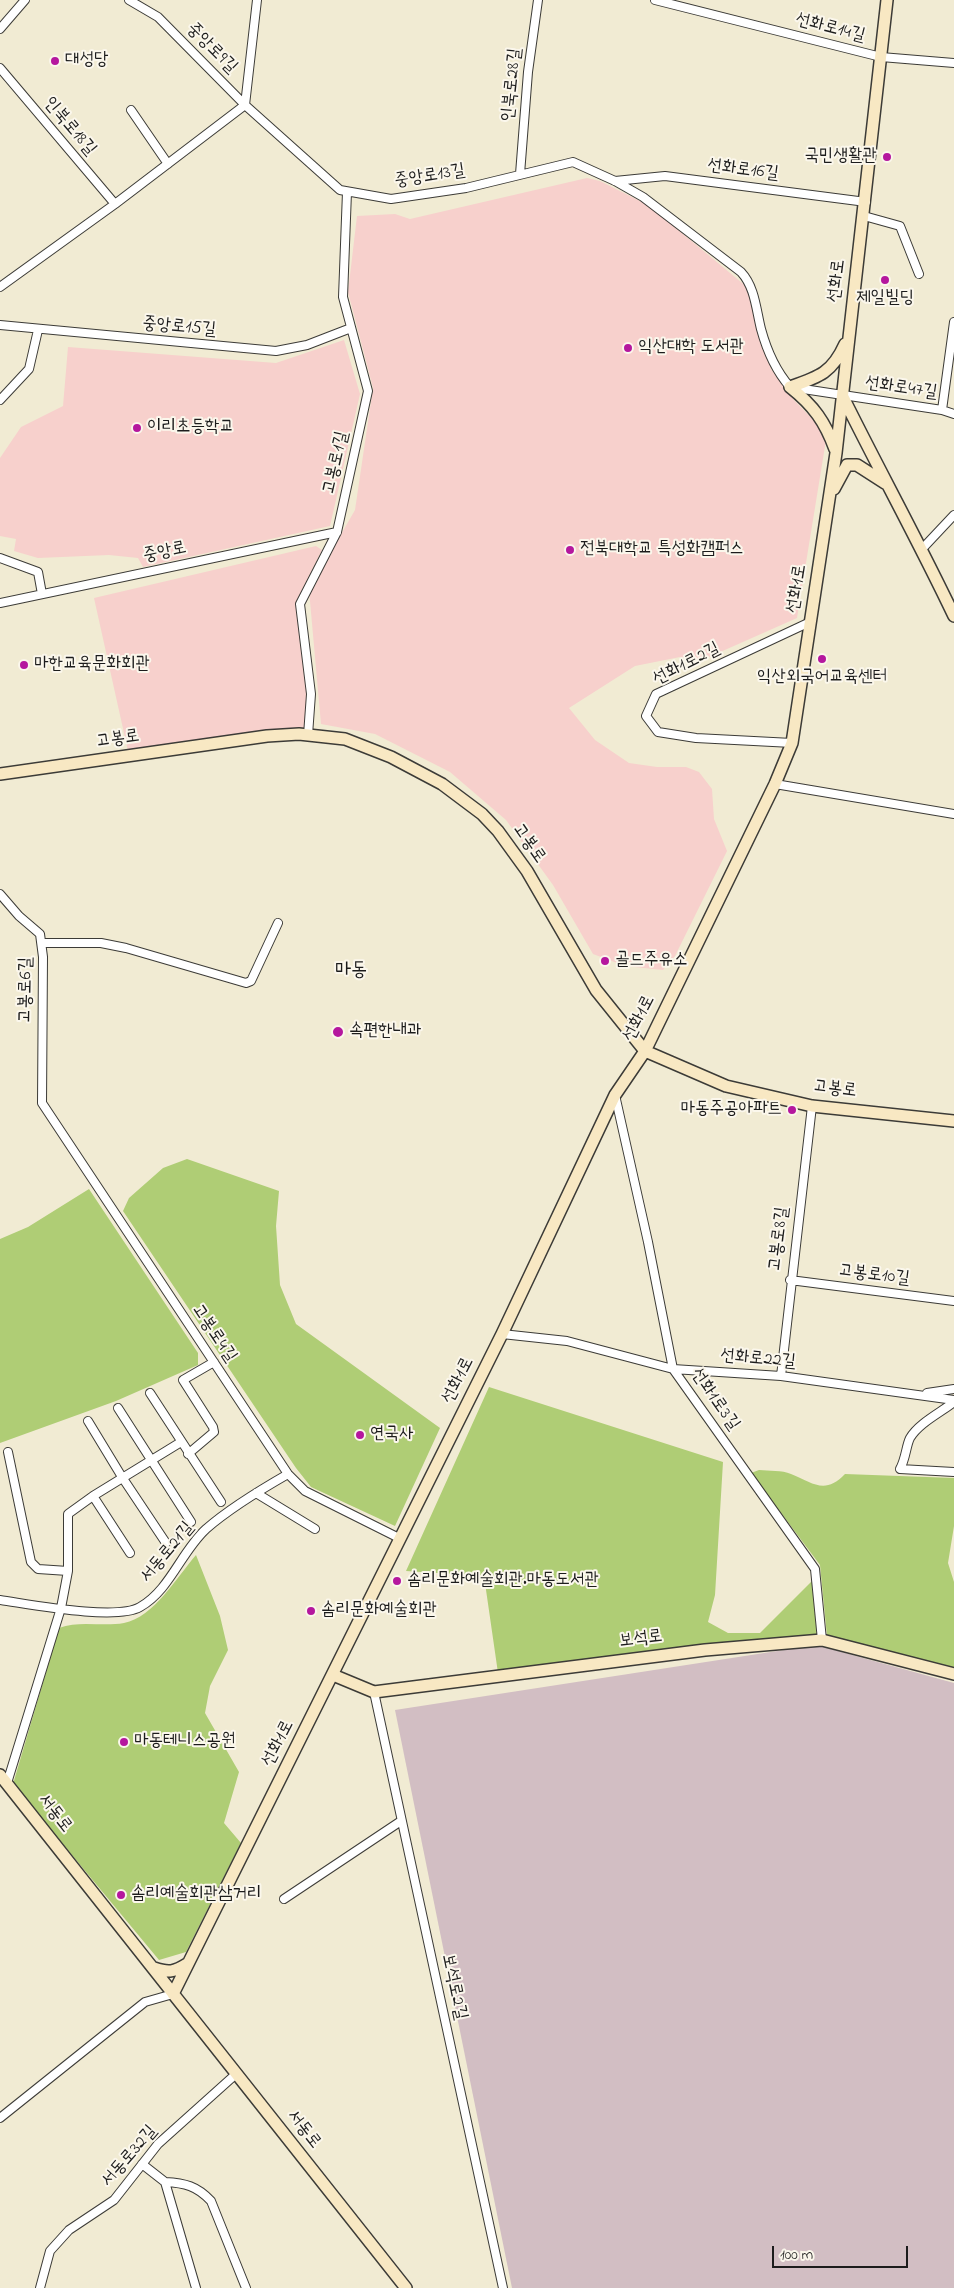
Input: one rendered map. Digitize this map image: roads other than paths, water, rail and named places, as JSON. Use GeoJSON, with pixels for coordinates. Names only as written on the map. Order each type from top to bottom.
{"type":"FeatureCollection","features":[{"type":"Feature","properties":{"kind":"street"},"geometry":{"type":"LineString","coordinates":[[0,29],[25,0]]}},
{"type":"Feature","properties":{"kind":"street","name":"중앙로9길"},"geometry":{"type":"LineString","coordinates":[[129,0],[158,17],[245,105]]}},
{"type":"Feature","properties":{"kind":"street"},"geometry":{"type":"LineString","coordinates":[[0,287],[245,105],[257,0]]}},
{"type":"Feature","properties":{"kind":"street","name":"인북로28길"},"geometry":{"type":"LineString","coordinates":[[520,174],[528,72],[538,0]]}},
{"type":"Feature","properties":{"kind":"street","name":"선화로14길"},"geometry":{"type":"LineString","coordinates":[[655,0],[881,57],[954,63]]}},
{"type":"Feature","properties":{"kind":"street","name":"선화로"},"geometry":{"type":"LineString","coordinates":[[843,397],[887,0]]}},
{"type":"Feature","properties":{"kind":"street","name":"인북로18길"},"geometry":{"type":"LineString","coordinates":[[0,68],[114,204]]}},
{"type":"Feature","properties":{"kind":"street","name":"중앙로13길"},"geometry":{"type":"LineString","coordinates":[[245,105],[340,190],[347,192],[391,199],[466,188],[573,162],[615,181],[643,196],[750,281],[762,331],[774,365],[790,387]]}},
{"type":"Feature","properties":{"kind":"street"},"geometry":{"type":"LineString","coordinates":[[131,110],[168,164]]}},
{"type":"Feature","properties":{"kind":"street","name":"선화로16길"},"geometry":{"type":"LineString","coordinates":[[615,181],[665,176],[866,202]]}},
{"type":"Feature","properties":{"kind":"street","name":"고봉로1길"},"geometry":{"type":"LineString","coordinates":[[308,735],[311,694],[300,604],[337,532],[368,391],[343,296],[347,192]]}},
{"type":"Feature","properties":{"kind":"street"},"geometry":{"type":"LineString","coordinates":[[864,216],[900,226],[919,274]]}},
{"type":"Feature","properties":{"kind":"street"},"geometry":{"type":"LineString","coordinates":[[942,410],[954,322]]}},
{"type":"Feature","properties":{"kind":"street","name":"중앙로15길"},"geometry":{"type":"LineString","coordinates":[[0,325],[276,351],[307,345],[352,328]]}},
{"type":"Feature","properties":{"kind":"street"},"geometry":{"type":"LineString","coordinates":[[0,400],[29,369],[38,330]]}},
{"type":"Feature","properties":{"kind":"street"},"geometry":{"type":"LineString","coordinates":[[790,387],[826,372],[837,362],[849,334]]}},
{"type":"Feature","properties":{"kind":"street"},"geometry":{"type":"LineString","coordinates":[[790,387],[843,397],[885,483],[922,549],[954,616]]}},
{"type":"Feature","properties":{"kind":"street"},"geometry":{"type":"LineString","coordinates":[[790,387],[801,396],[826,424],[836,453]]}},
{"type":"Feature","properties":{"kind":"street","name":"선화로47길"},"geometry":{"type":"LineString","coordinates":[[843,397],[942,410],[954,414]]}},
{"type":"Feature","properties":{"kind":"street","name":"선화1로"},"geometry":{"type":"LineString","coordinates":[[173,1994],[333,1675],[398,1538],[502,1334],[615,1095],[644,1051],[775,784],[792,744],[830,498],[843,397]]}},
{"type":"Feature","properties":{"kind":"street"},"geometry":{"type":"LineString","coordinates":[[830,498],[847,465],[857,465],[885,483]]}},
{"type":"Feature","properties":{"kind":"street"},"geometry":{"type":"LineString","coordinates":[[922,549],[954,515]]}},
{"type":"Feature","properties":{"kind":"street","name":"중앙로"},"geometry":{"type":"LineString","coordinates":[[0,603],[337,532]]}},
{"type":"Feature","properties":{"kind":"street"},"geometry":{"type":"LineString","coordinates":[[0,558],[38,572],[42,594]]}},
{"type":"Feature","properties":{"kind":"street","name":"선화1로2길"},"geometry":{"type":"LineString","coordinates":[[792,744],[696,738],[658,732],[646,716],[656,694],[810,622]]}},
{"type":"Feature","properties":{"kind":"street","name":"고봉로"},"geometry":{"type":"LineString","coordinates":[[0,774],[267,736],[308,735],[345,738],[391,757],[442,784],[482,814],[498,831],[527,871],[596,990],[644,1051],[726,1086],[812,1106],[954,1121]]}},
{"type":"Feature","properties":{"kind":"street"},"geometry":{"type":"LineString","coordinates":[[775,784],[954,814]]}},
{"type":"Feature","properties":{"kind":"street","name":"고봉로6길"},"geometry":{"type":"LineString","coordinates":[[0,894],[19,916],[40,934],[42,943],[42,1104]]}},
{"type":"Feature","properties":{"kind":"street"},"geometry":{"type":"LineString","coordinates":[[42,943],[102,943],[126,948],[246,983],[251,982],[278,923]]}},
{"type":"Feature","properties":{"kind":"street","name":"선화1로3길"},"geometry":{"type":"LineString","coordinates":[[615,1095],[648,1242],[673,1369],[815,1569],[822,1640]]}},
{"type":"Feature","properties":{"kind":"street","name":"고봉로4길"},"geometry":{"type":"LineString","coordinates":[[42,1104],[288,1474],[305,1491],[398,1538]]}},
{"type":"Feature","properties":{"kind":"street","name":"고봉로8길"},"geometry":{"type":"LineString","coordinates":[[781,1376],[790,1280],[812,1106]]}},
{"type":"Feature","properties":{"kind":"street","name":"고봉로10길"},"geometry":{"type":"LineString","coordinates":[[790,1280],[954,1301]]}},
{"type":"Feature","properties":{"kind":"street","name":"선화로22길"},"geometry":{"type":"LineString","coordinates":[[502,1334],[567,1341],[673,1369],[781,1376],[920,1394],[954,1401]]}},
{"type":"Feature","properties":{"kind":"street"},"geometry":{"type":"LineString","coordinates":[[188,1454],[214,1432],[213,1427],[183,1380],[214,1362]]}},
{"type":"Feature","properties":{"kind":"street"},"geometry":{"type":"LineString","coordinates":[[920,1394],[954,1389]]}},
{"type":"Feature","properties":{"kind":"street"},"geometry":{"type":"LineString","coordinates":[[150,1393],[221,1502]]}},
{"type":"Feature","properties":{"kind":"street"},"geometry":{"type":"LineString","coordinates":[[954,1401],[917,1430],[909,1440],[906,1458],[900,1469],[954,1472]]}},
{"type":"Feature","properties":{"kind":"street"},"geometry":{"type":"LineString","coordinates":[[118,1408],[150,1461],[191,1522]]}},
{"type":"Feature","properties":{"kind":"street"},"geometry":{"type":"LineString","coordinates":[[88,1421],[122,1478],[166,1543]]}},
{"type":"Feature","properties":{"kind":"street"},"geometry":{"type":"LineString","coordinates":[[3,1779],[61,1608],[68,1571],[66,1518],[93,1496],[181,1442]]}},
{"type":"Feature","properties":{"kind":"street"},"geometry":{"type":"LineString","coordinates":[[8,1452],[31,1562],[38,1569],[68,1571]]}},
{"type":"Feature","properties":{"kind":"street","name":"서동로21길"},"geometry":{"type":"LineString","coordinates":[[0,1600],[102,1613],[139,1608],[162,1587],[205,1530],[256,1493],[288,1474]]}},
{"type":"Feature","properties":{"kind":"street"},"geometry":{"type":"LineString","coordinates":[[256,1493],[287,1514],[315,1529]]}},
{"type":"Feature","properties":{"kind":"street"},"geometry":{"type":"LineString","coordinates":[[93,1496],[130,1553]]}},
{"type":"Feature","properties":{"kind":"street","name":"보석로"},"geometry":{"type":"LineString","coordinates":[[333,1675],[374,1692],[705,1650],[822,1640],[954,1674]]}},
{"type":"Feature","properties":{"kind":"street","name":"보석로2길"},"geometry":{"type":"LineString","coordinates":[[374,1692],[503,2288]]}},
{"type":"Feature","properties":{"kind":"street","name":"서동로"},"geometry":{"type":"LineString","coordinates":[[3,1779],[406,2288]]}},
{"type":"Feature","properties":{"kind":"street"},"geometry":{"type":"LineString","coordinates":[[284,1900],[401,1820]]}},
{"type":"Feature","properties":{"kind":"street"},"geometry":{"type":"LineString","coordinates":[[153,1967],[168,1973],[175,1972],[188,1963]]}},
{"type":"Feature","properties":{"kind":"street"},"geometry":{"type":"LineString","coordinates":[[0,2118],[146,2002],[173,1994]]}},
{"type":"Feature","properties":{"kind":"street","name":"서동로32길"},"geometry":{"type":"LineString","coordinates":[[40,2288],[50,2251],[69,2230],[114,2200],[158,2144],[236,2074]]}},
{"type":"Feature","properties":{"kind":"street"},"geometry":{"type":"LineString","coordinates":[[142,2164],[165,2182],[196,2288]]}},
{"type":"Feature","properties":{"kind":"street"},"geometry":{"type":"LineString","coordinates":[[165,2182],[182,2182],[200,2190],[210,2201],[246,2288]]}},
{"type":"Feature","properties":{"kind":"place","name":"대성당"},"geometry":{"type":"Point","coordinates":[55,61]}},
{"type":"Feature","properties":{"kind":"place","name":"국민생활관"},"geometry":{"type":"Point","coordinates":[887,157]}},
{"type":"Feature","properties":{"kind":"place","name":"제일빌딩"},"geometry":{"type":"Point","coordinates":[885,280]}},
{"type":"Feature","properties":{"kind":"place","name":"익산대학 도서관"},"geometry":{"type":"Point","coordinates":[628,348]}},
{"type":"Feature","properties":{"kind":"place","name":"이리초등학교"},"geometry":{"type":"Point","coordinates":[137,428]}},
{"type":"Feature","properties":{"kind":"place","name":"전북대학교 특성화캠퍼스"},"geometry":{"type":"Point","coordinates":[570,550]}},
{"type":"Feature","properties":{"kind":"place","name":"익산외국어교육센터"},"geometry":{"type":"Point","coordinates":[822,659]}},
{"type":"Feature","properties":{"kind":"place","name":"마한교육문화회관"},"geometry":{"type":"Point","coordinates":[24,665]}},
{"type":"Feature","properties":{"kind":"place","name":"골드주유소"},"geometry":{"type":"Point","coordinates":[605,961]}},
{"type":"Feature","properties":{"kind":"place","name":"속편한내과"},"geometry":{"type":"Point","coordinates":[338,1032]}},
{"type":"Feature","properties":{"kind":"place","name":"마동주공아파트"},"geometry":{"type":"Point","coordinates":[792,1110]}},
{"type":"Feature","properties":{"kind":"place","name":"연국사"},"geometry":{"type":"Point","coordinates":[360,1435]}},
{"type":"Feature","properties":{"kind":"place","name":"솜리문화예술회관.마동도서관"},"geometry":{"type":"Point","coordinates":[397,1581]}},
{"type":"Feature","properties":{"kind":"place","name":"솜리문화예술회관"},"geometry":{"type":"Point","coordinates":[311,1611]}},
{"type":"Feature","properties":{"kind":"place","name":"마동테니스공원"},"geometry":{"type":"Point","coordinates":[124,1742]}},
{"type":"Feature","properties":{"kind":"place","name":"솜리예술회관삼거리"},"geometry":{"type":"Point","coordinates":[121,1895]}},
{"type":"Feature","properties":{"kind":"district","name":"마동"},"geometry":{"type":"Point","coordinates":[351,972]}}]}
